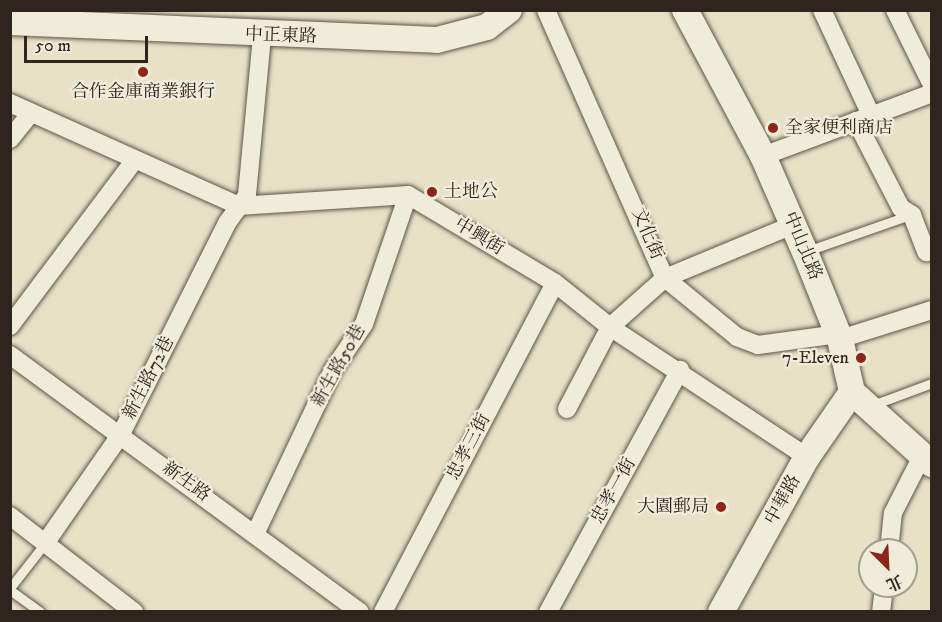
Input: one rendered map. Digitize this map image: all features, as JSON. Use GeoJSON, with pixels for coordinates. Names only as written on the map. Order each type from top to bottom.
{"type":"FeatureCollection","features":[{"type":"Feature","properties":{"kind":"main road","name":"中正東路"},"geometry":{"type":"LineString","coordinates":[[10,22],[262,36],[456,39],[509,10]]}},
{"type":"Feature","properties":{"kind":"main road","name":"中山北路"},"geometry":{"type":"LineString","coordinates":[[685,10],[763,156],[839,337],[860,399]]}},
{"type":"Feature","properties":{"kind":"main road","name":"中華路"},"geometry":{"type":"LineString","coordinates":[[721,612],[807,457],[860,399]]}},
{"type":"Feature","properties":{"kind":"main road"},"geometry":{"type":"LineString","coordinates":[[860,399],[927,460]]}},
{"type":"Feature","properties":{"kind":"street","name":"文化街"},"geometry":{"type":"LineString","coordinates":[[546,10],[665,278],[737,337],[758,345],[839,337],[932,310]]}},
{"type":"Feature","properties":{"kind":"street"},"geometry":{"type":"LineString","coordinates":[[822,10],[863,118],[901,208],[912,215],[926,252]]}},
{"type":"Feature","properties":{"kind":"street"},"geometry":{"type":"LineString","coordinates":[[895,10],[932,85]]}},
{"type":"Feature","properties":{"kind":"street","name":"新生路72巷"},"geometry":{"type":"LineString","coordinates":[[46,542],[121,434],[239,206],[247,195],[262,36]]}},
{"type":"Feature","properties":{"kind":"street"},"geometry":{"type":"LineString","coordinates":[[763,156],[932,93]]}},
{"type":"Feature","properties":{"kind":"street"},"geometry":{"type":"LineString","coordinates":[[10,103],[133,162],[239,206],[408,195]]}},
{"type":"Feature","properties":{"kind":"street"},"geometry":{"type":"LineString","coordinates":[[10,139],[30,114]]}},
{"type":"Feature","properties":{"kind":"street"},"geometry":{"type":"LineString","coordinates":[[10,326],[133,162]]}},
{"type":"Feature","properties":{"kind":"street","name":"中興街"},"geometry":{"type":"LineString","coordinates":[[408,195],[555,283],[610,327],[680,370],[807,457]]}},
{"type":"Feature","properties":{"kind":"street","name":"新生路50巷"},"geometry":{"type":"LineString","coordinates":[[256,532],[333,370],[364,324],[408,195]]}},
{"type":"Feature","properties":{"kind":"street"},"geometry":{"type":"LineString","coordinates":[[567,409],[610,327],[665,278],[793,225]]}},
{"type":"Feature","properties":{"kind":"street","name":"忠孝三街"},"geometry":{"type":"LineString","coordinates":[[383,612],[555,283]]}},
{"type":"Feature","properties":{"kind":"street","name":"新生路"},"geometry":{"type":"LineString","coordinates":[[10,355],[256,532],[360,612]]}},
{"type":"Feature","properties":{"kind":"street","name":"忠孝一街"},"geometry":{"type":"LineString","coordinates":[[548,612],[680,370]]}},
{"type":"Feature","properties":{"kind":"street"},"geometry":{"type":"LineString","coordinates":[[890,538],[893,513],[927,460]]}},
{"type":"Feature","properties":{"kind":"street"},"geometry":{"type":"LineString","coordinates":[[10,516],[134,612]]}},
{"type":"Feature","properties":{"kind":"lane"},"geometry":{"type":"LineString","coordinates":[[805,252],[912,215]]}},
{"type":"Feature","properties":{"kind":"lane"},"geometry":{"type":"LineString","coordinates":[[860,399],[932,383]]}},
{"type":"Feature","properties":{"kind":"lane"},"geometry":{"type":"LineString","coordinates":[[40,612],[10,589],[46,542]]}},
{"type":"Feature","properties":{"kind":"place","name":"合作金庫商業銀行"},"geometry":{"type":"Point","coordinates":[143,72]}},
{"type":"Feature","properties":{"kind":"place","name":"全家便利商店"},"geometry":{"type":"Point","coordinates":[773,128]}},
{"type":"Feature","properties":{"kind":"place","name":"土地公"},"geometry":{"type":"Point","coordinates":[432,192]}},
{"type":"Feature","properties":{"kind":"place","name":"7-Eleven"},"geometry":{"type":"Point","coordinates":[861,358]}},
{"type":"Feature","properties":{"kind":"place","name":"大園郵局"},"geometry":{"type":"Point","coordinates":[721,507]}}]}
